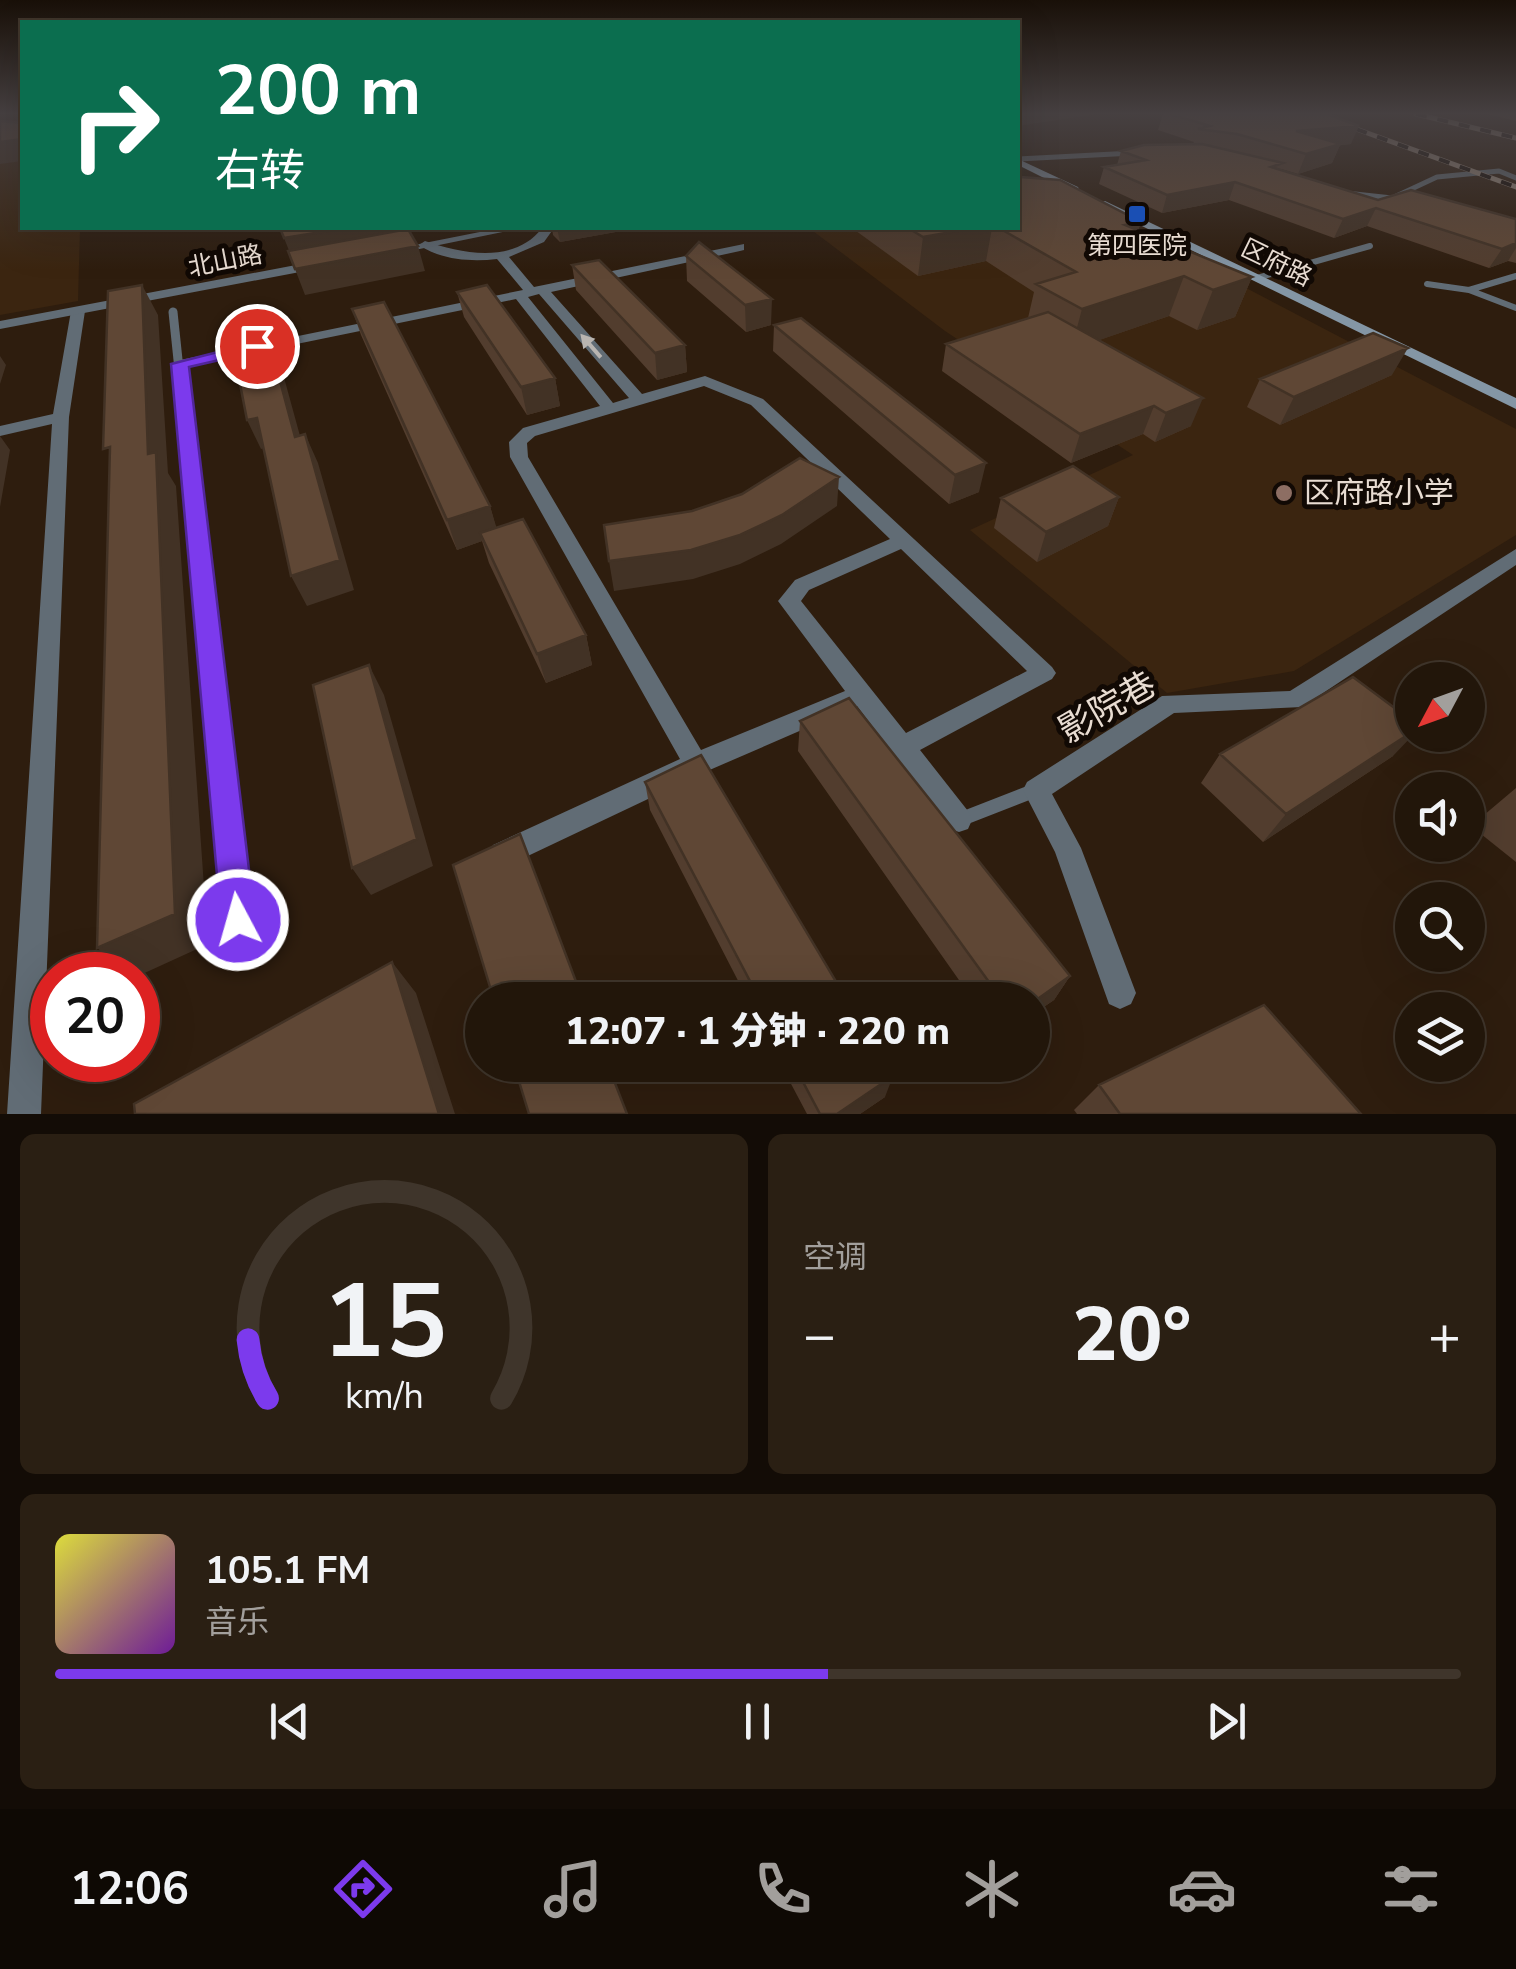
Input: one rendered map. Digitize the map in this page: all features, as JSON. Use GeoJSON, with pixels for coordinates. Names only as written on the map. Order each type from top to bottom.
{"type":"FeatureCollection","features":[{"type":"Feature","properties":{"kind":"main road","name":"区府路"},"geometry":{"type":"LineString","coordinates":[[1028,166],[1516,404]]}},
{"type":"Feature","properties":{"kind":"street"},"geometry":{"type":"LineString","coordinates":[[426,244],[450,255],[500,254],[531,245],[547,230]]}},
{"type":"Feature","properties":{"kind":"street"},"geometry":{"type":"LineString","coordinates":[[387,252],[480,231]]}},
{"type":"Feature","properties":{"kind":"street"},"geometry":{"type":"LineString","coordinates":[[180,364],[374,320],[532,293],[740,246]]}},
{"type":"Feature","properties":{"kind":"street"},"geometry":{"type":"LineString","coordinates":[[500,254],[532,293],[610,408]]}},
{"type":"Feature","properties":{"kind":"street","name":"北山路"},"geometry":{"type":"LineString","coordinates":[[0,325],[329,263]]}},
{"type":"Feature","properties":{"kind":"street"},"geometry":{"type":"LineString","coordinates":[[532,293],[639,400]]}},
{"type":"Feature","properties":{"kind":"street"},"geometry":{"type":"LineString","coordinates":[[24,1114],[61,418],[78,310]]}},
{"type":"Feature","properties":{"kind":"street"},"geometry":{"type":"LineString","coordinates":[[696,764],[519,457],[518,442],[529,432],[705,381],[757,402],[1044,674],[902,747]]}},
{"type":"Feature","properties":{"kind":"street"},"geometry":{"type":"LineString","coordinates":[[0,432],[61,418]]}},
{"type":"Feature","properties":{"kind":"street"},"geometry":{"type":"LineString","coordinates":[[905,540],[802,585],[790,601],[959,820]]}},
{"type":"Feature","properties":{"kind":"street","name":"影院巷"},"geometry":{"type":"LineString","coordinates":[[1036,790],[1170,703],[1294,700],[1516,556]]}},
{"type":"Feature","properties":{"kind":"street"},"geometry":{"type":"LineString","coordinates":[[492,860],[696,764],[861,694]]}},
{"type":"Feature","properties":{"kind":"street"},"geometry":{"type":"LineString","coordinates":[[1036,790],[1067,848],[1120,993]]}},
{"type":"Feature","properties":{"kind":"lane"},"geometry":{"type":"LineString","coordinates":[[1392,198],[1437,178],[1499,172],[1516,178]]}},
{"type":"Feature","properties":{"kind":"lane"},"geometry":{"type":"LineString","coordinates":[[1334,191],[1413,203]]}},
{"type":"Feature","properties":{"kind":"lane"},"geometry":{"type":"LineString","coordinates":[[1257,278],[1370,246]]}},
{"type":"Feature","properties":{"kind":"lane"},"geometry":{"type":"LineString","coordinates":[[1469,290],[1516,276]]}},
{"type":"Feature","properties":{"kind":"lane"},"geometry":{"type":"LineString","coordinates":[[1495,282],[1516,290]]}},
{"type":"Feature","properties":{"kind":"lane"},"geometry":{"type":"LineString","coordinates":[[1427,284],[1469,290],[1516,308]]}},
{"type":"Feature","properties":{"kind":"lane"},"geometry":{"type":"LineString","coordinates":[[173,312],[238,920]]}},
{"type":"Feature","properties":{"kind":"lane"},"geometry":{"type":"LineString","coordinates":[[959,820],[1036,790]]}},
{"type":"Feature","properties":{"kind":"shaded area"},"geometry":{"type":"Polygon","coordinates":[[[0,166],[20,166],[20,230],[80,230],[78,301],[0,315],[0,166]]]}},
{"type":"Feature","properties":{"kind":"shaded area","name":"区府路小学"},"geometry":{"type":"Polygon","coordinates":[[[1020,175],[1185,256],[1516,429],[1516,535],[1294,671],[1167,693],[970,530],[1133,455],[945,331],[812,230],[1020,230],[1020,175]]]}},
{"type":"Feature","properties":{"kind":"building"},"geometry":{"type":"Polygon","coordinates":[[[1274,166],[1271,167],[1378,200],[1411,190],[1516,219],[1516,243],[1502,249],[1376,208],[1343,219],[1235,182],[1167,195],[1104,167],[1274,166]]]}},
{"type":"Feature","properties":{"kind":"building"},"geometry":{"type":"Polygon","coordinates":[[[1020,176],[1060,180],[1141,222],[1125,225],[1252,277],[1213,290],[1184,276],[1082,309],[1036,284],[1076,272],[1002,230],[1020,230],[1020,176]]]}},
{"type":"Feature","properties":{"kind":"building"},"geometry":{"type":"Polygon","coordinates":[[[281,230],[334,230],[284,238],[281,230]]]}},
{"type":"Feature","properties":{"kind":"building"},"geometry":{"type":"Polygon","coordinates":[[[403,230],[409,230],[418,246],[295,269],[288,251],[403,230]]]}},
{"type":"Feature","properties":{"kind":"building"},"geometry":{"type":"Polygon","coordinates":[[[911,230],[963,230],[923,237],[911,230]]]}},
{"type":"Feature","properties":{"kind":"building"},"geometry":{"type":"Polygon","coordinates":[[[699,242],[772,299],[745,305],[686,256],[699,242]]]}},
{"type":"Feature","properties":{"kind":"building"},"geometry":{"type":"Polygon","coordinates":[[[599,260],[685,345],[655,353],[572,265],[599,260]]]}},
{"type":"Feature","properties":{"kind":"building"},"geometry":{"type":"Polygon","coordinates":[[[142,285],[148,454],[156,452],[175,914],[97,948],[110,447],[103,449],[108,291],[142,285]]]}},
{"type":"Feature","properties":{"kind":"building"},"geometry":{"type":"Polygon","coordinates":[[[487,285],[555,378],[521,387],[457,292],[487,285]]]}},
{"type":"Feature","properties":{"kind":"building"},"geometry":{"type":"Polygon","coordinates":[[[384,302],[490,506],[447,520],[352,309],[384,302]]]}},
{"type":"Feature","properties":{"kind":"building"},"geometry":{"type":"Polygon","coordinates":[[[1048,312],[1203,398],[1166,413],[1154,406],[1080,434],[946,344],[1048,312]]]}},
{"type":"Feature","properties":{"kind":"building"},"geometry":{"type":"Polygon","coordinates":[[[801,318],[986,463],[955,475],[774,325],[801,318]]]}},
{"type":"Feature","properties":{"kind":"building"},"geometry":{"type":"Polygon","coordinates":[[[265,325],[295,437],[305,434],[340,560],[291,576],[257,418],[247,420],[230,332],[265,325]]]}},
{"type":"Feature","properties":{"kind":"building"},"geometry":{"type":"Polygon","coordinates":[[[1373,333],[1408,348],[1294,397],[1260,379],[1373,333]]]}},
{"type":"Feature","properties":{"kind":"building"},"geometry":{"type":"Polygon","coordinates":[[[800,458],[839,477],[782,515],[740,535],[691,550],[609,561],[604,525],[692,511],[742,494],[800,458]]]}},
{"type":"Feature","properties":{"kind":"building"},"geometry":{"type":"Polygon","coordinates":[[[1073,466],[1119,497],[1046,532],[1001,498],[1073,466]]]}},
{"type":"Feature","properties":{"kind":"building"},"geometry":{"type":"Polygon","coordinates":[[[523,519],[586,635],[537,654],[480,533],[523,519]]]}},
{"type":"Feature","properties":{"kind":"building"},"geometry":{"type":"Polygon","coordinates":[[[369,665],[417,839],[352,868],[313,685],[369,665]]]}},
{"type":"Feature","properties":{"kind":"building"},"geometry":{"type":"Polygon","coordinates":[[[1353,677],[1395,708],[1395,743],[1286,814],[1220,754],[1353,677]]]}},
{"type":"Feature","properties":{"kind":"building"},"geometry":{"type":"Polygon","coordinates":[[[849,698],[1070,976],[1050,990],[1050,982],[989,982],[800,721],[849,698]]]}},
{"type":"Feature","properties":{"kind":"building"},"geometry":{"type":"Polygon","coordinates":[[[701,755],[836,982],[751,982],[645,782],[701,755]]]}},
{"type":"Feature","properties":{"kind":"building"},"geometry":{"type":"Polygon","coordinates":[[[520,834],[576,982],[489,982],[453,865],[520,834]]]}},
{"type":"Feature","properties":{"kind":"building"},"geometry":{"type":"Polygon","coordinates":[[[392,962],[439,1114],[135,1114],[134,1104],[392,962]]]}},
{"type":"Feature","properties":{"kind":"building"},"geometry":{"type":"Polygon","coordinates":[[[1264,1005],[1361,1114],[1120,1114],[1099,1085],[1264,1005]]]}},
{"type":"Feature","properties":{"kind":"building"},"geometry":{"type":"Polygon","coordinates":[[[519,1082],[615,1082],[627,1114],[529,1114],[519,1082]]]}},
{"type":"Feature","properties":{"kind":"building"},"geometry":{"type":"Polygon","coordinates":[[[803,1082],[884,1082],[837,1114],[820,1114],[803,1082]]]}},
{"type":"Feature","properties":{"kind":"railway"},"geometry":{"type":"LineString","coordinates":[[1458,166],[1516,187]]}},
{"type":"Feature","properties":{"kind":"place","name":"第四医院"},"geometry":{"type":"Point","coordinates":[1137,214]}},
{"type":"Feature","properties":{"kind":"place","name":"区府路小学"},"geometry":{"type":"Point","coordinates":[1284,493]}},
{"type":"Feature","properties":{"kind":"route"},"geometry":{"type":"LineString","coordinates":[[238,920],[180,364],[257,346]]}}]}
